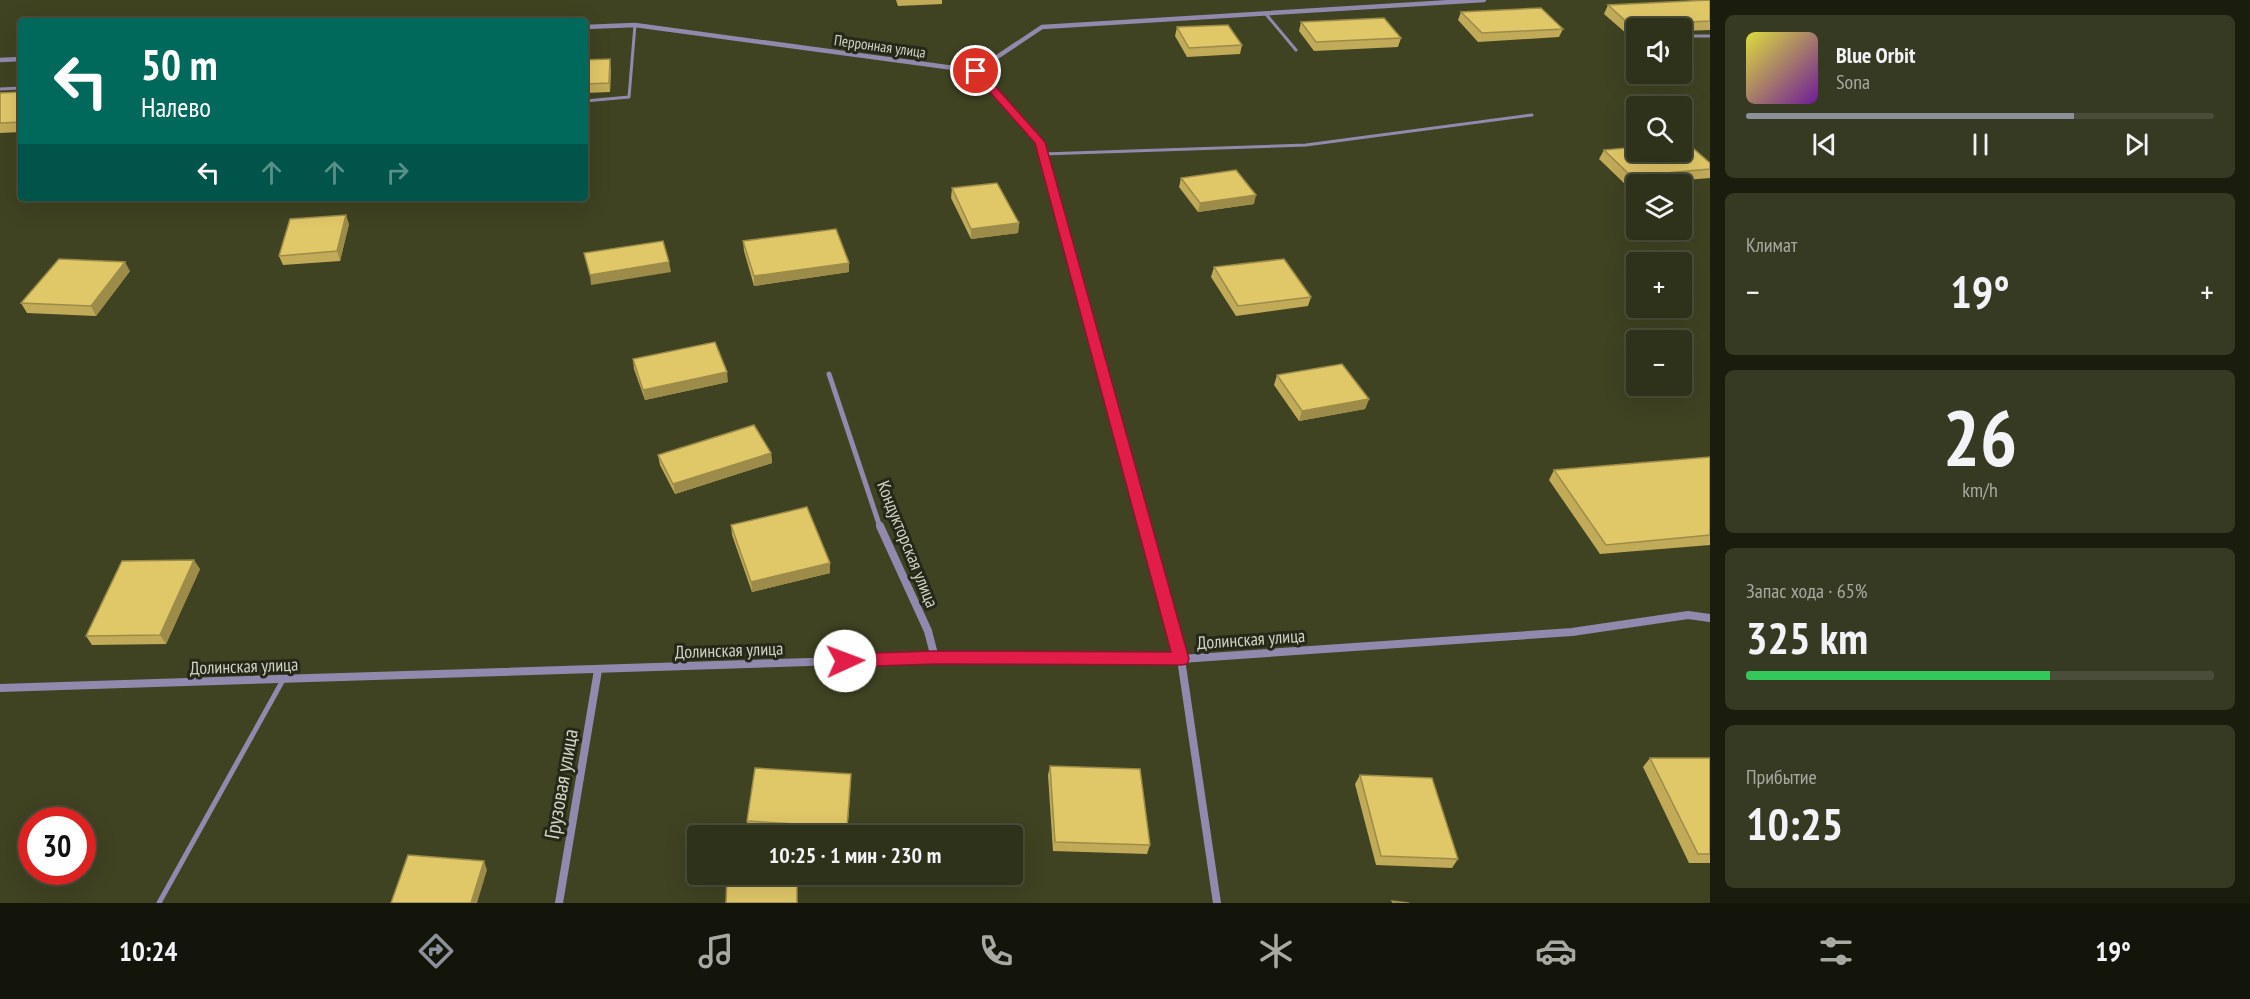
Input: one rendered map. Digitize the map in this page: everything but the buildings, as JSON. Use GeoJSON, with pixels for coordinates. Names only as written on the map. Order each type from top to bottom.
{"type":"FeatureCollection","features":[{"type":"Feature","properties":{"kind":"street"},"geometry":{"type":"LineString","coordinates":[[1217,903],[1181,659],[1040,142],[976,71],[1042,27],[1484,0]]}},
{"type":"Feature","properties":{"kind":"street","name":"Перронная улица"},"geometry":{"type":"LineString","coordinates":[[588,27],[635,25],[976,71]]}},
{"type":"Feature","properties":{"kind":"street"},"geometry":{"type":"LineString","coordinates":[[0,60],[18,59]]}},
{"type":"Feature","properties":{"kind":"street","name":"Кондукторская улица"},"geometry":{"type":"LineString","coordinates":[[829,374],[877,520],[928,631],[935,658]]}},
{"type":"Feature","properties":{"kind":"street","name":"Долинская улица"},"geometry":{"type":"LineString","coordinates":[[0,688],[935,658],[1181,659],[1572,632],[1688,615],[1710,618]]}},
{"type":"Feature","properties":{"kind":"street","name":"Грузовая улица"},"geometry":{"type":"LineString","coordinates":[[559,903],[598,670]]}},
{"type":"Feature","properties":{"kind":"lane"},"geometry":{"type":"LineString","coordinates":[[1265,13],[1296,50]]}},
{"type":"Feature","properties":{"kind":"lane"},"geometry":{"type":"LineString","coordinates":[[588,102],[629,98],[635,25]]}},
{"type":"Feature","properties":{"kind":"lane"},"geometry":{"type":"LineString","coordinates":[[1692,36],[1710,36]]}},
{"type":"Feature","properties":{"kind":"lane"},"geometry":{"type":"LineString","coordinates":[[0,89],[18,88]]}},
{"type":"Feature","properties":{"kind":"lane"},"geometry":{"type":"LineString","coordinates":[[1043,154],[1306,145],[1532,115]]}},
{"type":"Feature","properties":{"kind":"lane"},"geometry":{"type":"LineString","coordinates":[[159,903],[283,680]]}},
{"type":"Feature","properties":{"kind":"route"},"geometry":{"type":"LineString","coordinates":[[845,661],[935,658],[1181,659],[1040,142],[976,71]]}}]}
